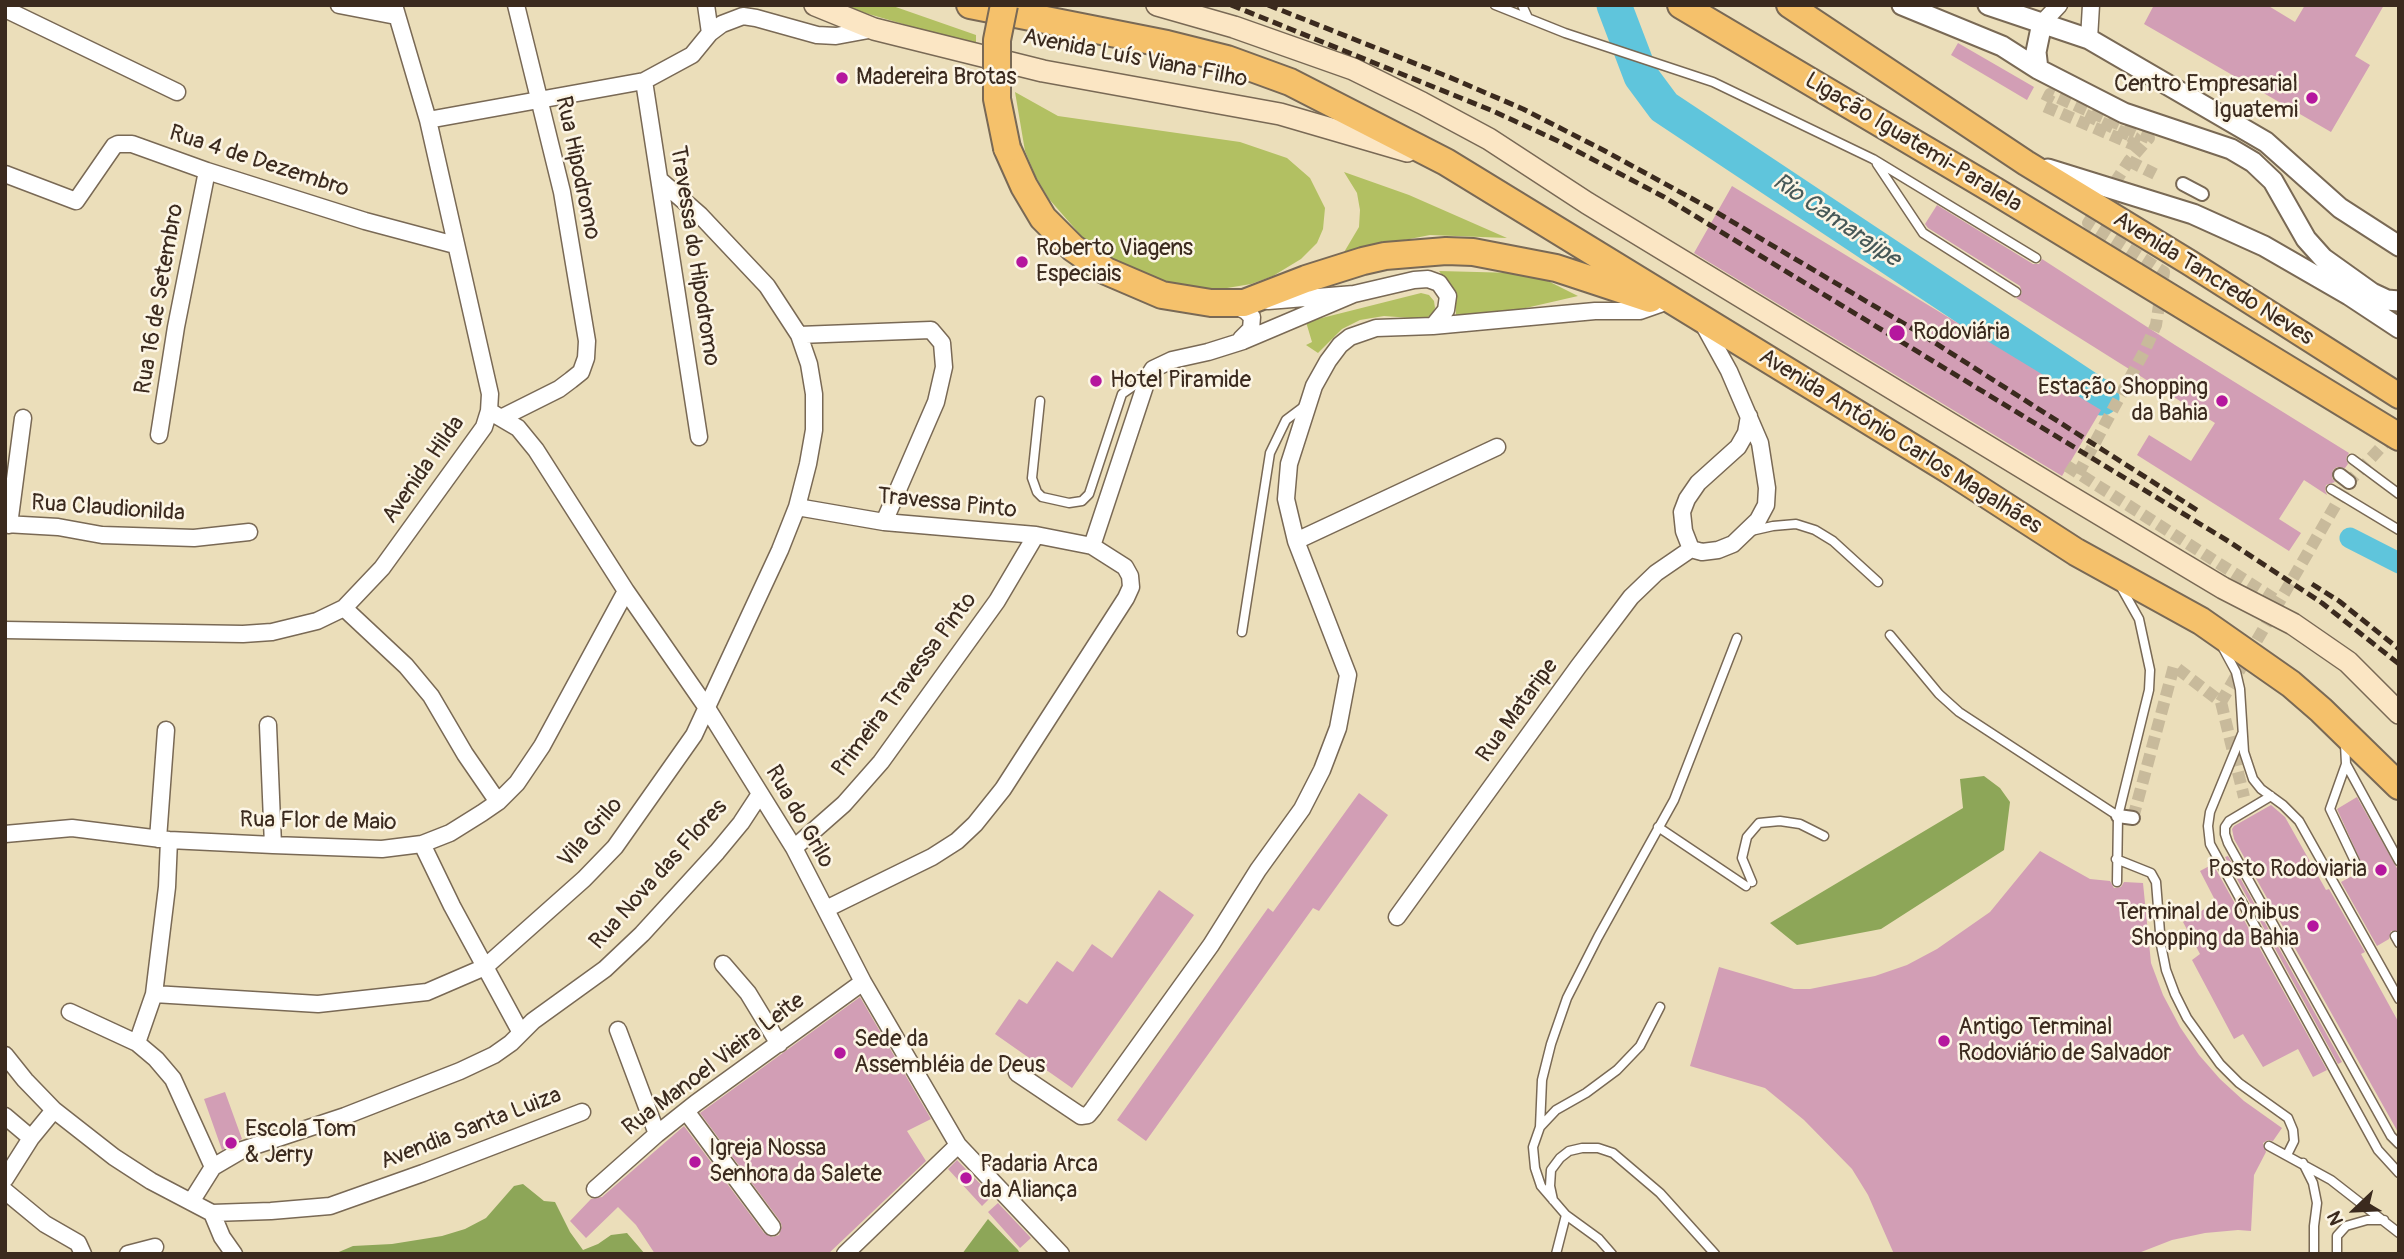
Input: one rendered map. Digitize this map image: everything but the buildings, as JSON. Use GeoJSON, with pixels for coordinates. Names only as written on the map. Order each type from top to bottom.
{"type":"FeatureCollection","features":[{"type":"Feature","properties":{"kind":"highway","name":"Ligação Iguatemi-Paralela"},"geometry":{"type":"LineString","coordinates":[[1681,5],[1995,191],[2144,283]]}},
{"type":"Feature","properties":{"kind":"highway"},"geometry":{"type":"LineString","coordinates":[[984,6],[997,40],[997,99],[1007,148],[1024,186],[1043,218],[1073,248],[1106,271],[1150,291],[1187,301],[1237,303],[1385,256],[1473,252],[1556,268],[1699,317]]}},
{"type":"Feature","properties":{"kind":"highway","name":"Avenida Antônio Carlos Magalhães"},"geometry":{"type":"LineString","coordinates":[[984,6],[1167,44],[1227,60],[1290,82],[1446,162],[2109,570],[2201,621],[2291,684],[2399,786]]}},
{"type":"Feature","properties":{"kind":"highway","name":"Avenida Tancredo Neves"},"geometry":{"type":"LineString","coordinates":[[2144,283],[2399,437]]}},
{"type":"Feature","properties":{"kind":"highway","name":"Avenida Antônio Carlos Magalhães"},"geometry":{"type":"LineString","coordinates":[[2345,734],[2399,801]]}},
{"type":"Feature","properties":{"kind":"main road","name":"Avenida Luís Viana Filho"},"geometry":{"type":"LineString","coordinates":[[815,5],[874,29],[1043,71],[1280,114],[1446,162]]}},
{"type":"Feature","properties":{"kind":"main road"},"geometry":{"type":"LineString","coordinates":[[1157,5],[1234,27],[1353,69],[1489,139],[1587,204],[2211,581],[2293,624],[2348,662],[2396,709]]}},
{"type":"Feature","properties":{"kind":"main road","name":"Avenida Tancredo Neves"},"geometry":{"type":"LineString","coordinates":[[1789,5],[2026,163],[2202,270],[2399,396]]}},
{"type":"Feature","properties":{"kind":"street"},"geometry":{"type":"LineString","coordinates":[[339,5],[395,11]]}},
{"type":"Feature","properties":{"kind":"street","name":"Rua Hipodromo"},"geometry":{"type":"LineString","coordinates":[[496,414],[571,380],[581,372],[586,358],[587,341],[562,192],[516,5]]}},
{"type":"Feature","properties":{"kind":"street"},"geometry":{"type":"LineString","coordinates":[[706,5],[710,33]]}},
{"type":"Feature","properties":{"kind":"street"},"geometry":{"type":"LineString","coordinates":[[1902,5],[2002,46],[2038,69],[2124,113],[2231,149],[2253,162],[2273,181],[2306,239],[2323,258],[2372,293],[2387,300],[2399,301]]}},
{"type":"Feature","properties":{"kind":"street"},"geometry":{"type":"LineString","coordinates":[[1988,5],[2089,40],[2266,142],[2340,208],[2399,246]]}},
{"type":"Feature","properties":{"kind":"street"},"geometry":{"type":"LineString","coordinates":[[2038,69],[2036,52],[2042,23],[2059,5]]}},
{"type":"Feature","properties":{"kind":"street"},"geometry":{"type":"LineString","coordinates":[[2089,40],[2091,5]]}},
{"type":"Feature","properties":{"kind":"street"},"geometry":{"type":"LineString","coordinates":[[5,9],[177,92]]}},
{"type":"Feature","properties":{"kind":"street","name":"Avenida Hilda"},"geometry":{"type":"LineString","coordinates":[[5,630],[171,635],[263,633],[296,628],[317,621],[344,608],[382,568],[496,414],[454,245],[428,120],[395,11]]}},
{"type":"Feature","properties":{"kind":"street"},"geometry":{"type":"LineString","coordinates":[[428,120],[644,81],[692,55],[710,33],[722,24],[743,16],[817,35],[836,36],[874,29]]}},
{"type":"Feature","properties":{"kind":"street","name":"Travessa do Hipodromo"},"geometry":{"type":"LineString","coordinates":[[644,81],[699,437]]}},
{"type":"Feature","properties":{"kind":"street","name":"Rua 4 de Dezembro"},"geometry":{"type":"LineString","coordinates":[[5,174],[76,201],[109,152],[118,144],[132,144],[207,171],[454,245]]}},
{"type":"Feature","properties":{"kind":"street","name":"Avenida Tancredo Neves"},"geometry":{"type":"LineString","coordinates":[[2026,163],[2193,214],[2264,246],[2349,295],[2399,328]]}},
{"type":"Feature","properties":{"kind":"street","name":"Rua 16 de Setembro"},"geometry":{"type":"LineString","coordinates":[[159,435],[176,327],[207,171]]}},
{"type":"Feature","properties":{"kind":"street","name":"Vila Grilo"},"geometry":{"type":"LineString","coordinates":[[154,994],[318,1004],[427,992],[485,967],[584,879],[615,847],[694,735],[780,550],[797,507],[814,429],[814,394],[809,364],[799,335],[767,286],[700,215],[661,181]]}},
{"type":"Feature","properties":{"kind":"street"},"geometry":{"type":"LineString","coordinates":[[2183,184],[2202,194]]}},
{"type":"Feature","properties":{"kind":"street"},"geometry":{"type":"LineString","coordinates":[[1240,342],[1363,261]]}},
{"type":"Feature","properties":{"kind":"street"},"geometry":{"type":"LineString","coordinates":[[1237,303],[1354,294],[1428,279],[1439,283],[1448,296],[1446,310],[1433,326]]}},
{"type":"Feature","properties":{"kind":"street"},"geometry":{"type":"LineString","coordinates":[[1092,546],[1148,377],[1153,369],[1172,360],[1240,342],[1354,294]]}},
{"type":"Feature","properties":{"kind":"street"},"geometry":{"type":"LineString","coordinates":[[1237,303],[1252,317],[1253,323],[1240,342]]}},
{"type":"Feature","properties":{"kind":"street"},"geometry":{"type":"LineString","coordinates":[[1017,1073],[1081,1116],[1088,1115],[1211,945],[1258,870],[1302,809],[1322,770],[1338,728],[1348,674],[1296,541],[1286,499],[1289,464],[1314,386],[1328,361],[1350,337],[1376,328],[1433,326],[1595,311],[1640,311],[1661,303]]}},
{"type":"Feature","properties":{"kind":"street"},"geometry":{"type":"LineString","coordinates":[[1699,317],[1729,371],[1749,416],[1760,443],[1767,488],[1766,505],[1748,532],[1733,544],[1718,550],[1702,552],[1691,549],[1684,531],[1682,512],[1687,499],[1698,483],[1738,447],[1746,433],[1749,416]]}},
{"type":"Feature","properties":{"kind":"street"},"geometry":{"type":"LineString","coordinates":[[799,335],[931,330],[942,343],[944,367],[936,402],[884,522]]}},
{"type":"Feature","properties":{"kind":"street","name":"Rua do Grilo"},"geometry":{"type":"LineString","coordinates":[[496,414],[518,428],[536,450],[626,591],[708,708],[794,848],[863,982],[958,1146],[1061,1254]]}},
{"type":"Feature","properties":{"kind":"street"},"geometry":{"type":"LineString","coordinates":[[7,524],[23,418]]}},
{"type":"Feature","properties":{"kind":"street"},"geometry":{"type":"LineString","coordinates":[[1296,541],[1497,447]]}},
{"type":"Feature","properties":{"kind":"street","name":"Travessa Pinto"},"geometry":{"type":"LineString","coordinates":[[797,507],[884,522],[1036,535],[1092,546],[1125,568],[1130,576],[1131,587],[1003,789],[975,824],[957,841],[887,880],[826,909]]}},
{"type":"Feature","properties":{"kind":"street","name":"Rua Claudionilda"},"geometry":{"type":"LineString","coordinates":[[7,524],[58,527],[102,535],[194,538],[249,532]]}},
{"type":"Feature","properties":{"kind":"street","name":"Primeira Travessa Pinto"},"geometry":{"type":"LineString","coordinates":[[794,848],[844,804],[881,762],[990,611],[1036,535]]}},
{"type":"Feature","properties":{"kind":"street","name":"Rua Mataripe"},"geometry":{"type":"LineString","coordinates":[[1397,917],[1631,597],[1656,573],[1691,549]]}},
{"type":"Feature","properties":{"kind":"street","name":"Rua Flor de Maio"},"geometry":{"type":"LineString","coordinates":[[5,834],[72,828],[163,839],[273,845],[382,849],[422,844],[450,833],[498,802],[517,783],[542,746],[626,591]]}},
{"type":"Feature","properties":{"kind":"street"},"geometry":{"type":"LineString","coordinates":[[344,608],[406,666],[431,696],[465,754],[498,802]]}},
{"type":"Feature","properties":{"kind":"street"},"geometry":{"type":"LineString","coordinates":[[268,725],[273,845]]}},
{"type":"Feature","properties":{"kind":"street"},"geometry":{"type":"LineString","coordinates":[[137,1043],[154,994],[167,887],[163,839],[166,730]]}},
{"type":"Feature","properties":{"kind":"street","name":"Rua Nova das Flores"},"geometry":{"type":"LineString","coordinates":[[191,1202],[213,1167],[242,1150],[345,1116],[460,1072],[494,1055],[605,969],[642,934],[717,852],[760,794]]}},
{"type":"Feature","properties":{"kind":"street"},"geometry":{"type":"LineString","coordinates":[[2119,816],[2133,818]]}},
{"type":"Feature","properties":{"kind":"street"},"geometry":{"type":"LineString","coordinates":[[422,844],[452,906],[521,1033]]}},
{"type":"Feature","properties":{"kind":"street"},"geometry":{"type":"LineString","coordinates":[[723,964],[748,993],[779,1044]]}},
{"type":"Feature","properties":{"kind":"street","name":"Rua Manoel Vieira Leite"},"geometry":{"type":"LineString","coordinates":[[595,1189],[686,1111],[863,982]]}},
{"type":"Feature","properties":{"kind":"street"},"geometry":{"type":"LineString","coordinates":[[70,1012],[137,1043],[173,1079],[213,1167]]}},
{"type":"Feature","properties":{"kind":"street"},"geometry":{"type":"LineString","coordinates":[[618,1030],[657,1134]]}},
{"type":"Feature","properties":{"kind":"street"},"geometry":{"type":"LineString","coordinates":[[5,1055],[24,1080],[54,1110],[114,1157],[151,1181],[212,1213],[222,1237],[234,1254]]}},
{"type":"Feature","properties":{"kind":"street"},"geometry":{"type":"LineString","coordinates":[[5,1179],[31,1138],[54,1110]]}},
{"type":"Feature","properties":{"kind":"street"},"geometry":{"type":"LineString","coordinates":[[686,1111],[772,1227]]}},
{"type":"Feature","properties":{"kind":"street","name":"Avendia Santa Luiza"},"geometry":{"type":"LineString","coordinates":[[212,1213],[330,1206],[582,1112]]}},
{"type":"Feature","properties":{"kind":"street"},"geometry":{"type":"LineString","coordinates":[[5,1115],[31,1138]]}},
{"type":"Feature","properties":{"kind":"street"},"geometry":{"type":"LineString","coordinates":[[845,1254],[958,1146]]}},
{"type":"Feature","properties":{"kind":"street"},"geometry":{"type":"LineString","coordinates":[[5,1191],[45,1224],[78,1242],[83,1254]]}},
{"type":"Feature","properties":{"kind":"street"},"geometry":{"type":"LineString","coordinates":[[128,1254],[155,1247]]}},
{"type":"Feature","properties":{"kind":"lane"},"geometry":{"type":"LineString","coordinates":[[1495,5],[1565,33],[1713,82],[1873,159],[2036,258]]}},
{"type":"Feature","properties":{"kind":"lane"},"geometry":{"type":"LineString","coordinates":[[1522,5],[1528,18]]}},
{"type":"Feature","properties":{"kind":"lane"},"geometry":{"type":"LineString","coordinates":[[1873,159],[1923,233],[2016,292]]}},
{"type":"Feature","properties":{"kind":"lane"},"geometry":{"type":"LineString","coordinates":[[1040,401],[1032,478],[1037,492],[1042,497],[1069,503],[1082,501],[1090,494],[1122,394],[1148,377]]}},
{"type":"Feature","properties":{"kind":"lane"},"geometry":{"type":"LineString","coordinates":[[1242,632],[1270,453],[1286,420],[1308,404]]}},
{"type":"Feature","properties":{"kind":"lane"},"geometry":{"type":"LineString","coordinates":[[2352,459],[2399,494]]}},
{"type":"Feature","properties":{"kind":"lane"},"geometry":{"type":"LineString","coordinates":[[2331,489],[2399,530]]}},
{"type":"Feature","properties":{"kind":"lane"},"geometry":{"type":"LineString","coordinates":[[1748,532],[1796,524],[1815,530],[1833,541],[1878,582]]}},
{"type":"Feature","properties":{"kind":"lane"},"geometry":{"type":"LineString","coordinates":[[2109,570],[2127,595],[2139,619],[2150,670],[2149,690],[2119,816],[2117,882]]}},
{"type":"Feature","properties":{"kind":"lane"},"geometry":{"type":"LineString","coordinates":[[2201,621],[2226,652],[2236,671],[2243,709],[2242,734],[2247,766],[2253,779],[2299,821],[2399,999]]}},
{"type":"Feature","properties":{"kind":"lane"},"geometry":{"type":"LineString","coordinates":[[1890,635],[1939,694],[1959,712],[2119,816]]}},
{"type":"Feature","properties":{"kind":"lane"},"geometry":{"type":"LineString","coordinates":[[1612,1254],[1599,1239],[1566,1216],[1541,1186],[1535,1168],[1533,1147],[1540,1127],[1542,1080],[1567,998],[1687,770],[1737,638]]}},
{"type":"Feature","properties":{"kind":"lane"},"geometry":{"type":"LineString","coordinates":[[2242,734],[2210,812],[2210,844],[2378,1150],[2399,1173]]}},
{"type":"Feature","properties":{"kind":"lane"},"geometry":{"type":"LineString","coordinates":[[2345,734],[2346,764],[2330,809],[2360,872]]}},
{"type":"Feature","properties":{"kind":"lane"},"geometry":{"type":"LineString","coordinates":[[2346,764],[2399,861]]}},
{"type":"Feature","properties":{"kind":"lane"},"geometry":{"type":"LineString","coordinates":[[2271,796],[2229,821],[2225,827],[2228,843],[2391,1136],[2399,1144]]}},
{"type":"Feature","properties":{"kind":"lane"},"geometry":{"type":"LineString","coordinates":[[1658,827],[1749,884],[1742,858],[1747,836],[1759,823],[1780,821],[1800,824],[1824,836]]}},
{"type":"Feature","properties":{"kind":"lane"},"geometry":{"type":"LineString","coordinates":[[2116,859],[2151,873],[2156,881],[2161,945],[2175,994],[2187,1018],[2220,1064],[2239,1083],[2287,1118],[2293,1130],[2294,1141],[2287,1155]]}},
{"type":"Feature","properties":{"kind":"lane"},"geometry":{"type":"LineString","coordinates":[[1540,1127],[1556,1110],[1586,1093],[1617,1070],[1640,1046],[1660,1007]]}},
{"type":"Feature","properties":{"kind":"lane"},"geometry":{"type":"LineString","coordinates":[[2269,1146],[2303,1163],[2353,1196],[2399,1233]]}},
{"type":"Feature","properties":{"kind":"lane"},"geometry":{"type":"LineString","coordinates":[[1553,1203],[1551,1170],[1560,1158],[1569,1151],[1598,1148],[1613,1153],[1660,1194],[1715,1254]]}},
{"type":"Feature","properties":{"kind":"lane"},"geometry":{"type":"LineString","coordinates":[[2303,1163],[2313,1183],[2317,1203],[2314,1254]]}},
{"type":"Feature","properties":{"kind":"lane"},"geometry":{"type":"LineString","coordinates":[[1556,1254],[1566,1216]]}},
{"type":"Feature","properties":{"kind":"lane"},"geometry":{"type":"LineString","coordinates":[[2337,1254],[2337,1236],[2346,1226],[2367,1220],[2384,1220]]}},
{"type":"Feature","properties":{"kind":"green space"},"geometry":{"type":"Polygon","coordinates":[[[844,5],[890,5],[976,35],[976,45],[865,13],[844,5]]]}},
{"type":"Feature","properties":{"kind":"green space"},"geometry":{"type":"Polygon","coordinates":[[[1015,92],[1058,116],[1240,142],[1287,158],[1310,178],[1325,208],[1323,229],[1317,243],[1301,259],[1273,276],[1251,284],[1221,289],[1184,288],[1148,279],[1112,261],[1084,239],[1049,199],[1036,177],[1025,151],[1015,92]]]}},
{"type":"Feature","properties":{"kind":"green space"},"geometry":{"type":"Polygon","coordinates":[[[1344,172],[1409,195],[1507,238],[1430,235],[1384,244],[1340,259],[1359,227],[1360,210],[1357,193],[1344,172]]]}},
{"type":"Feature","properties":{"kind":"green space"},"geometry":{"type":"Polygon","coordinates":[[[1439,271],[1515,273],[1546,280],[1578,296],[1517,310],[1456,316],[1455,292],[1439,271]]]}},
{"type":"Feature","properties":{"kind":"green space"},"geometry":{"type":"Polygon","coordinates":[[[1421,293],[1429,295],[1434,301],[1432,314],[1425,319],[1384,316],[1360,320],[1342,329],[1318,353],[1306,345],[1312,342],[1306,322],[1421,293]]]}},
{"type":"Feature","properties":{"kind":"green space"},"geometry":{"type":"Polygon","coordinates":[[[1984,776],[2000,788],[2010,802],[2004,850],[1881,929],[1797,945],[1770,923],[1963,808],[1960,779],[1984,776]]]}},
{"type":"Feature","properties":{"kind":"green space"},"geometry":{"type":"Polygon","coordinates":[[[523,1184],[544,1201],[555,1202],[570,1232],[583,1250],[611,1235],[627,1233],[645,1254],[334,1254],[353,1246],[392,1244],[442,1236],[465,1229],[486,1218],[514,1186],[523,1184]]]}},
{"type":"Feature","properties":{"kind":"green space"},"geometry":{"type":"Polygon","coordinates":[[[988,1219],[1018,1250],[1020,1254],[962,1254],[988,1219]]]}},
{"type":"Feature","properties":{"kind":"waterway","name":"Rio Camarajipe"},"geometry":{"type":"LineString","coordinates":[[1614,5],[1641,76],[1664,107],[2102,398]]}},
{"type":"Feature","properties":{"kind":"waterway"},"geometry":{"type":"LineString","coordinates":[[2350,538],[2399,563]]}},
{"type":"Feature","properties":{"kind":"tunnel"},"geometry":{"type":"LineString","coordinates":[[2078,474],[2156,325],[2164,272],[2088,223],[2129,161],[2149,138],[2050,94],[2044,106],[2132,144],[2135,138],[2082,113]]}},
{"type":"Feature","properties":{"kind":"tunnel"},"geometry":{"type":"LineString","coordinates":[[2129,161],[2155,174]]}},
{"type":"Feature","properties":{"kind":"tunnel"},"geometry":{"type":"LineString","coordinates":[[2133,818],[2174,666],[2221,702],[2349,482],[2396,431]]}},
{"type":"Feature","properties":{"kind":"tunnel"},"geometry":{"type":"LineString","coordinates":[[2067,466],[2279,602]]}},
{"type":"Feature","properties":{"kind":"tunnel"},"geometry":{"type":"LineString","coordinates":[[2221,702],[2244,797]]}},
{"type":"Feature","properties":{"kind":"railway"},"geometry":{"type":"LineString","coordinates":[[1231,5],[1493,111],[1558,141],[1664,197],[2228,541],[2322,603],[2399,664]]}},
{"type":"Feature","properties":{"kind":"railway"},"geometry":{"type":"LineString","coordinates":[[1268,5],[1523,109],[1605,151],[1711,209],[1918,332],[2200,512]]}},
{"type":"Feature","properties":{"kind":"railway"},"geometry":{"type":"LineString","coordinates":[[2312,584],[2339,601],[2399,649]]}},
{"type":"Feature","properties":{"kind":"place","name":"Madereira Brotas"},"geometry":{"type":"Point","coordinates":[842,78]}},
{"type":"Feature","properties":{"kind":"place","name":"Centro Empresarial Iguatemi"},"geometry":{"type":"Point","coordinates":[2312,98]}},
{"type":"Feature","properties":{"kind":"place","name":"Roberto Viagens Especiais"},"geometry":{"type":"Point","coordinates":[1022,262]}},
{"type":"Feature","properties":{"kind":"place","name":"Rodoviária"},"geometry":{"type":"Point","coordinates":[1897,333]}},
{"type":"Feature","properties":{"kind":"place","name":"Hotel Piramide"},"geometry":{"type":"Point","coordinates":[1096,381]}},
{"type":"Feature","properties":{"kind":"place","name":"Estação Shopping da Bahia"},"geometry":{"type":"Point","coordinates":[2222,401]}},
{"type":"Feature","properties":{"kind":"place","name":"Posto Rodoviaria"},"geometry":{"type":"Point","coordinates":[2381,870]}},
{"type":"Feature","properties":{"kind":"place","name":"Terminal de Ônibus Shopping da Bahia"},"geometry":{"type":"Point","coordinates":[2313,926]}},
{"type":"Feature","properties":{"kind":"place","name":"Antigo Terminal Rodoviário de Salvador"},"geometry":{"type":"Point","coordinates":[1944,1041]}},
{"type":"Feature","properties":{"kind":"place","name":"Sede da Assembléia de Deus"},"geometry":{"type":"Point","coordinates":[840,1053]}},
{"type":"Feature","properties":{"kind":"place","name":"Escola Tom & Jerry"},"geometry":{"type":"Point","coordinates":[231,1143]}},
{"type":"Feature","properties":{"kind":"place","name":"Igreja Nossa Senhora da Salete"},"geometry":{"type":"Point","coordinates":[695,1162]}},
{"type":"Feature","properties":{"kind":"place","name":"Padaria Arca da Aliança"},"geometry":{"type":"Point","coordinates":[966,1178]}}]}
